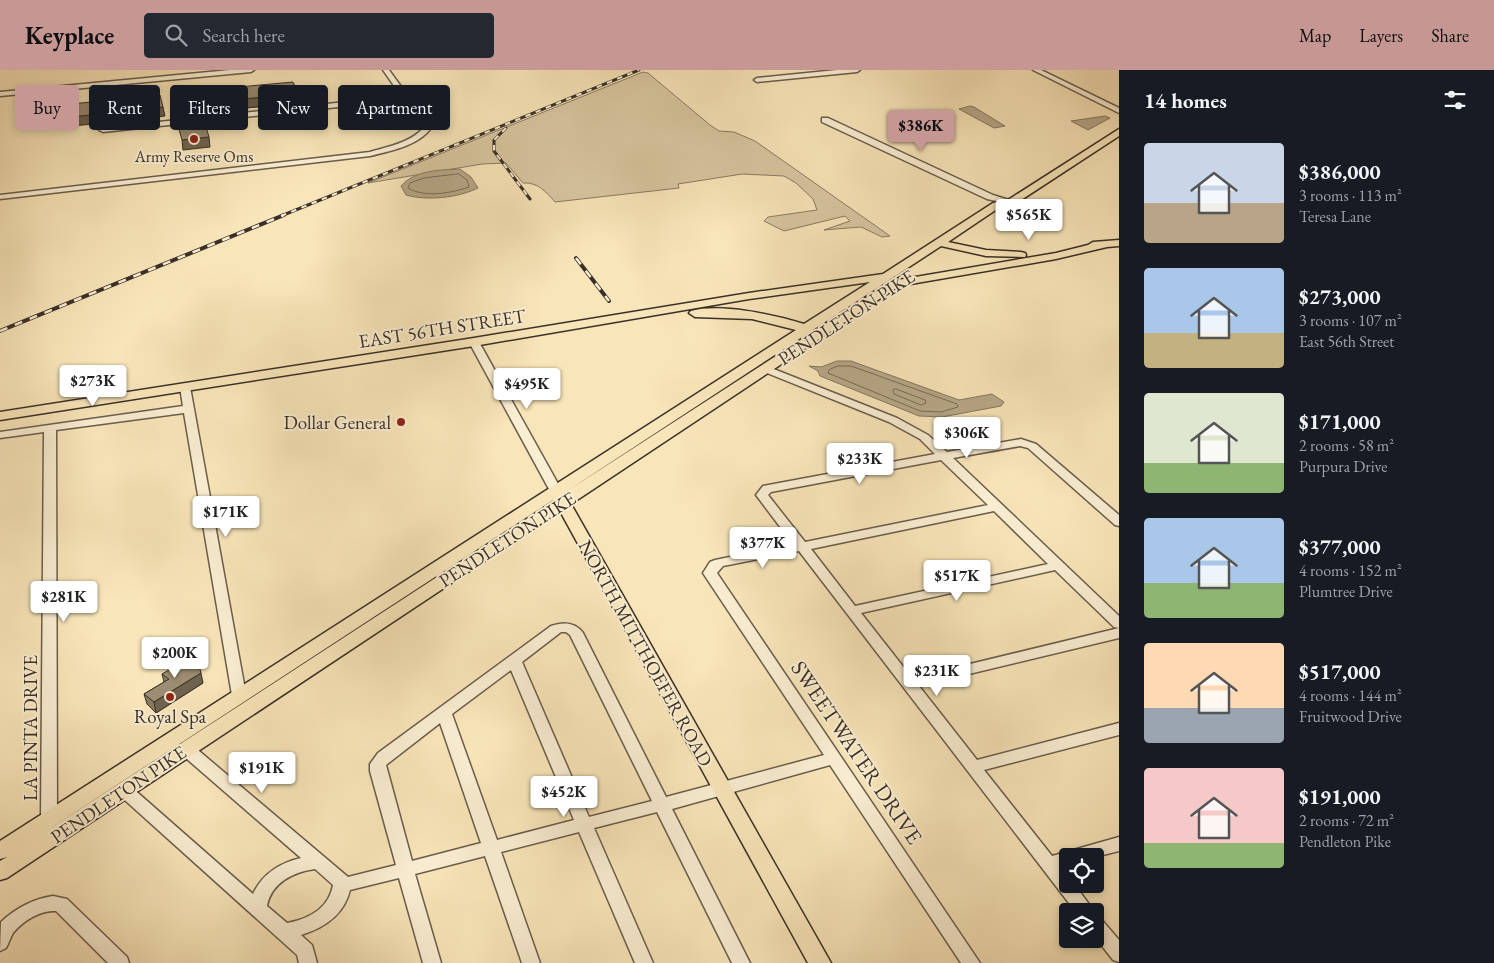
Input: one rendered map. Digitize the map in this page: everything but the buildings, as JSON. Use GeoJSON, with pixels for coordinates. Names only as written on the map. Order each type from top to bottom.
{"type":"FeatureCollection","features":[{"type":"Feature","properties":{"kind":"main road","name":"PENDLETON PIKE"},"geometry":{"type":"LineString","coordinates":[[0,851],[315,646],[766,369],[893,279],[940,242],[998,205],[1010,202],[1119,132]]}},
{"type":"Feature","properties":{"kind":"main road","name":"PENDLETON PIKE"},"geometry":{"type":"LineString","coordinates":[[0,872],[186,749],[807,329],[953,246],[1008,209],[1010,202]]}},
{"type":"Feature","properties":{"kind":"main road","name":"EAST 56TH STREET"},"geometry":{"type":"LineString","coordinates":[[940,242],[992,254],[1022,255],[1102,246]]}},
{"type":"Feature","properties":{"kind":"main road","name":"EAST 56TH STREET"},"geometry":{"type":"LineString","coordinates":[[476,346],[841,282],[893,279],[1056,256],[1119,243]]}},
{"type":"Feature","properties":{"kind":"main road"},"geometry":{"type":"LineString","coordinates":[[841,282],[886,270],[920,256]]}},
{"type":"Feature","properties":{"kind":"main road","name":"EAST 56TH STREET"},"geometry":{"type":"LineString","coordinates":[[0,422],[186,391],[692,313],[731,312],[761,316],[807,329]]}},
{"type":"Feature","properties":{"kind":"main road","name":"EAST 56TH STREET"},"geometry":{"type":"LineString","coordinates":[[0,416],[186,391]]}},
{"type":"Feature","properties":{"kind":"main road","name":"NORTH MITTHOEFER ROAD"},"geometry":{"type":"LineString","coordinates":[[559,497],[820,963]]}},
{"type":"Feature","properties":{"kind":"street"},"geometry":{"type":"LineString","coordinates":[[0,94],[251,70]]}},
{"type":"Feature","properties":{"kind":"street"},"geometry":{"type":"LineString","coordinates":[[386,70],[397,85]]}},
{"type":"Feature","properties":{"kind":"street"},"geometry":{"type":"LineString","coordinates":[[757,80],[858,70]]}},
{"type":"Feature","properties":{"kind":"street"},"geometry":{"type":"LineString","coordinates":[[1036,70],[1119,112]]}},
{"type":"Feature","properties":{"kind":"street"},"geometry":{"type":"LineString","coordinates":[[160,124],[338,105]]}},
{"type":"Feature","properties":{"kind":"street"},"geometry":{"type":"LineString","coordinates":[[825,120],[990,197],[1010,202]]}},
{"type":"Feature","properties":{"kind":"street"},"geometry":{"type":"LineString","coordinates":[[0,197],[370,154],[421,135],[426,130]]}},
{"type":"Feature","properties":{"kind":"street","name":"NORTH MITTHOEFER ROAD"},"geometry":{"type":"LineString","coordinates":[[476,346],[559,497]]}},
{"type":"Feature","properties":{"kind":"street"},"geometry":{"type":"LineString","coordinates":[[766,369],[901,424],[924,437],[1119,624]]}},
{"type":"Feature","properties":{"kind":"street"},"geometry":{"type":"LineString","coordinates":[[186,391],[239,695]]}},
{"type":"Feature","properties":{"kind":"street"},"geometry":{"type":"LineString","coordinates":[[0,435],[189,409]]}},
{"type":"Feature","properties":{"kind":"street","name":"LA PINTA DRIVE"},"geometry":{"type":"LineString","coordinates":[[49,819],[50,428]]}},
{"type":"Feature","properties":{"kind":"street"},"geometry":{"type":"LineString","coordinates":[[1080,903],[801,548],[762,493],[767,489],[1017,442],[1027,444],[1119,522]]}},
{"type":"Feature","properties":{"kind":"street"},"geometry":{"type":"LineString","coordinates":[[801,548],[997,507]]}},
{"type":"Feature","properties":{"kind":"street","name":"SWEETWATER DRIVE"},"geometry":{"type":"LineString","coordinates":[[801,548],[720,563],[714,566],[711,574],[971,963]]}},
{"type":"Feature","properties":{"kind":"street"},"geometry":{"type":"LineString","coordinates":[[851,611],[1057,566]]}},
{"type":"Feature","properties":{"kind":"street"},"geometry":{"type":"LineString","coordinates":[[432,963],[378,766],[384,757],[514,660],[558,628],[567,628],[575,632],[741,963]]}},
{"type":"Feature","properties":{"kind":"street"},"geometry":{"type":"LineString","coordinates":[[907,684],[1119,633]]}},
{"type":"Feature","properties":{"kind":"street"},"geometry":{"type":"LineString","coordinates":[[514,660],[644,963]]}},
{"type":"Feature","properties":{"kind":"street"},"geometry":{"type":"LineString","coordinates":[[444,712],[531,963]]}},
{"type":"Feature","properties":{"kind":"street"},"geometry":{"type":"LineString","coordinates":[[973,767],[1119,729]]}},
{"type":"Feature","properties":{"kind":"street"},"geometry":{"type":"LineString","coordinates":[[186,749],[342,882],[338,901],[322,918],[306,927],[283,931]]}},
{"type":"Feature","properties":{"kind":"street"},"geometry":{"type":"LineString","coordinates":[[342,886],[722,790],[834,758]]}},
{"type":"Feature","properties":{"kind":"street"},"geometry":{"type":"LineString","coordinates":[[124,790],[306,951],[308,963]]}},
{"type":"Feature","properties":{"kind":"street"},"geometry":{"type":"LineString","coordinates":[[1104,848],[1119,844]]}},
{"type":"Feature","properties":{"kind":"street"},"geometry":{"type":"LineString","coordinates":[[1049,864],[1059,861]]}},
{"type":"Feature","properties":{"kind":"street"},"geometry":{"type":"LineString","coordinates":[[258,909],[264,891],[277,876],[297,865],[318,862]]}},
{"type":"Feature","properties":{"kind":"street"},"geometry":{"type":"LineString","coordinates":[[0,943],[1,934],[6,927],[41,903],[55,901],[61,904],[120,963]]}},
{"type":"Feature","properties":{"kind":"street"},"geometry":{"type":"LineString","coordinates":[[1104,935],[1119,954]]}},
{"type":"Feature","properties":{"kind":"shaded area"},"geometry":{"type":"Polygon","coordinates":[[[643,72],[648,73],[719,131],[734,132],[755,141],[890,236],[882,237],[861,227],[824,230],[850,221],[845,216],[784,231],[764,221],[768,217],[817,210],[813,199],[796,183],[784,176],[742,174],[678,184],[679,188],[555,202],[545,191],[537,186],[523,183],[506,163],[482,164],[368,183],[643,72]]]}},
{"type":"Feature","properties":{"kind":"water"},"geometry":{"type":"Polygon","coordinates":[[[970,106],[1005,126],[994,128],[959,109],[970,106]]]}},
{"type":"Feature","properties":{"kind":"water"},"geometry":{"type":"Polygon","coordinates":[[[1105,116],[1110,118],[1088,130],[1071,121],[1105,116]]]}},
{"type":"Feature","properties":{"kind":"water"},"geometry":{"type":"Polygon","coordinates":[[[460,169],[471,177],[478,188],[442,198],[423,198],[406,195],[401,186],[413,177],[421,174],[460,169]]]}},
{"type":"Feature","properties":{"kind":"water"},"geometry":{"type":"Polygon","coordinates":[[[837,361],[851,361],[959,400],[992,394],[1004,402],[1001,406],[942,417],[919,416],[820,376],[818,371],[809,366],[821,367],[837,361]]]}},
{"type":"Feature","properties":{"kind":"railway"},"geometry":{"type":"LineString","coordinates":[[281,216],[639,70]]}},
{"type":"Feature","properties":{"kind":"railway"},"geometry":{"type":"LineString","coordinates":[[506,128],[494,140],[494,151],[530,199]]}},
{"type":"Feature","properties":{"kind":"railway"},"geometry":{"type":"LineString","coordinates":[[0,331],[284,215]]}},
{"type":"Feature","properties":{"kind":"railway"},"geometry":{"type":"LineString","coordinates":[[576,258],[609,301]]}},
{"type":"Feature","properties":{"kind":"place","name":"Army Reserve Oms"},"geometry":{"type":"Point","coordinates":[194,139]}},
{"type":"Feature","properties":{"kind":"place","name":"Dollar General"},"geometry":{"type":"Point","coordinates":[401,422]}},
{"type":"Feature","properties":{"kind":"place","name":"Royal Spa"},"geometry":{"type":"Point","coordinates":[170,697]}}]}
